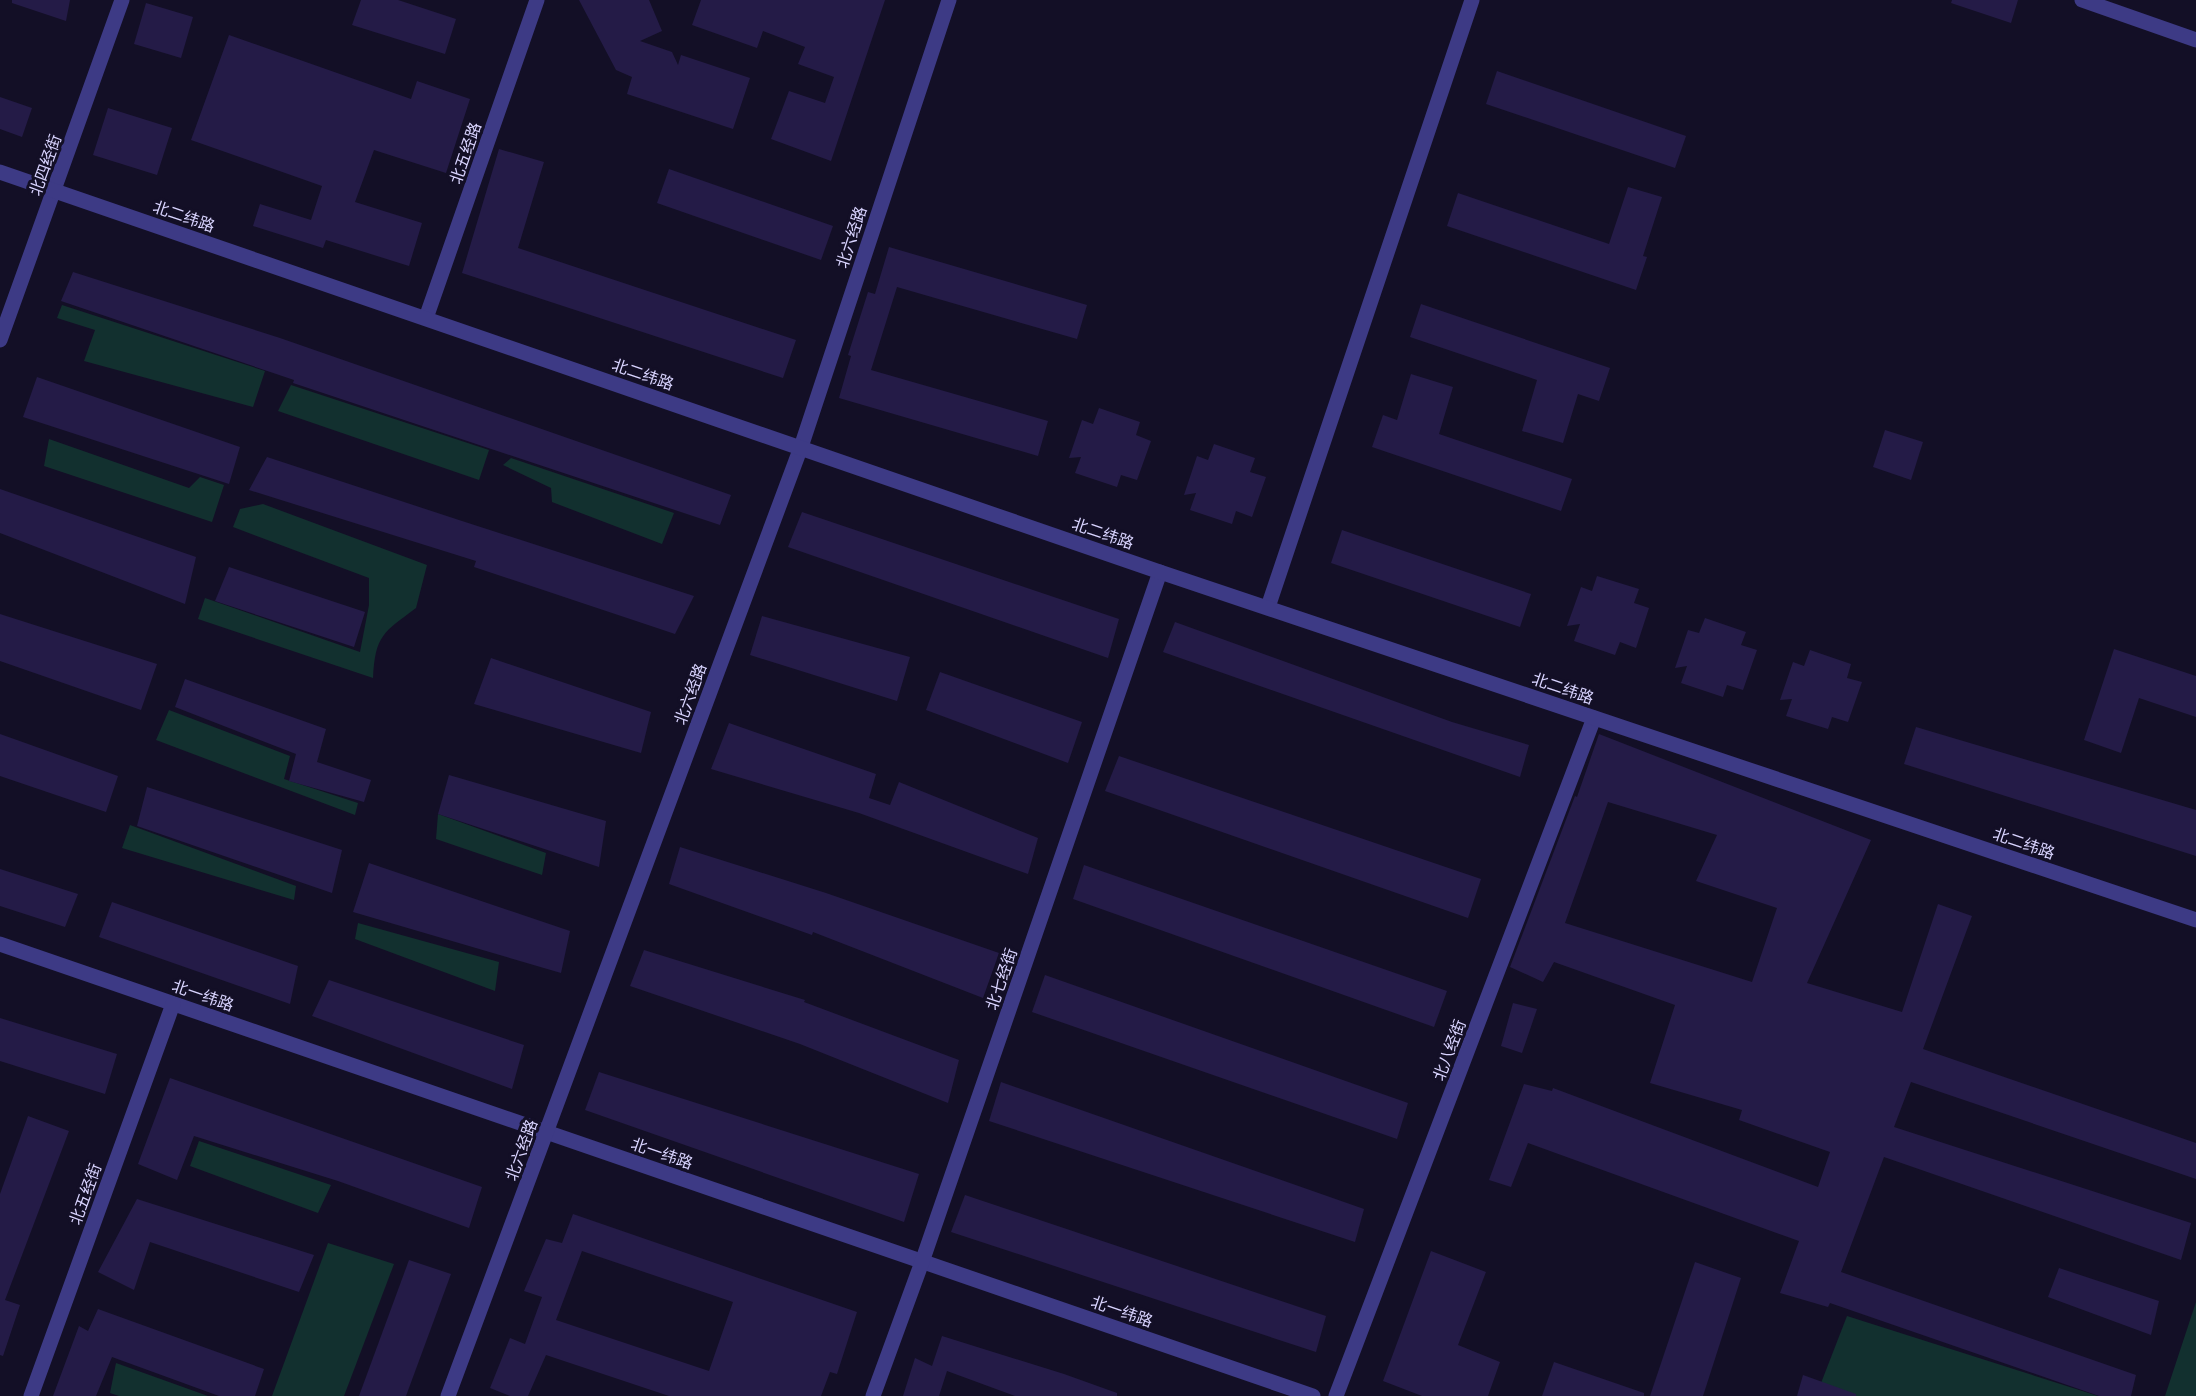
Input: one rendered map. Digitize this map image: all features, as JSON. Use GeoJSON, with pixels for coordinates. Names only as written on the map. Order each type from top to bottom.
{"type":"FeatureCollection","features":[{"type":"Feature","properties":{"kind":"street","name":"北四经街"},"geometry":{"type":"LineString","coordinates":[[0,340],[122,0]]}},
{"type":"Feature","properties":{"kind":"street","name":"北五经路"},"geometry":{"type":"LineString","coordinates":[[426,318],[537,0]]}},
{"type":"Feature","properties":{"kind":"street","name":"北六经路"},"geometry":{"type":"LineString","coordinates":[[448,1396],[801,447],[949,0]]}},
{"type":"Feature","properties":{"kind":"street"},"geometry":{"type":"LineString","coordinates":[[1268,608],[1472,0]]}},
{"type":"Feature","properties":{"kind":"street"},"geometry":{"type":"LineString","coordinates":[[2082,0],[2196,40]]}},
{"type":"Feature","properties":{"kind":"street","name":"北二纬路"},"geometry":{"type":"LineString","coordinates":[[0,172],[1160,572],[2196,920]]}},
{"type":"Feature","properties":{"kind":"street","name":"北七经街"},"geometry":{"type":"LineString","coordinates":[[873,1396],[922,1262],[1160,572]]}},
{"type":"Feature","properties":{"kind":"street","name":"北八经街"},"geometry":{"type":"LineString","coordinates":[[1336,1396],[1594,717]]}},
{"type":"Feature","properties":{"kind":"street","name":"北一纬路"},"geometry":{"type":"LineString","coordinates":[[0,944],[1313,1396]]}},
{"type":"Feature","properties":{"kind":"street","name":"北五经街"},"geometry":{"type":"LineString","coordinates":[[31,1396],[173,1004]]}},
{"type":"Feature","properties":{"kind":"green space"},"geometry":{"type":"Polygon","coordinates":[[[62,305],[265,371],[253,407],[84,361],[95,330],[57,318],[62,305]]]}},
{"type":"Feature","properties":{"kind":"green space"},"geometry":{"type":"Polygon","coordinates":[[[291,385],[489,450],[479,480],[278,411],[291,385]]]}},
{"type":"Feature","properties":{"kind":"green space"},"geometry":{"type":"Polygon","coordinates":[[[49,439],[189,488],[200,477],[224,485],[212,522],[44,466],[49,439]]]}},
{"type":"Feature","properties":{"kind":"green space"},"geometry":{"type":"Polygon","coordinates":[[[511,458],[674,513],[662,544],[552,502],[551,488],[503,465],[511,458]]]}},
{"type":"Feature","properties":{"kind":"green space"},"geometry":{"type":"Polygon","coordinates":[[[263,504],[427,565],[416,608],[389,629],[379,643],[373,678],[198,619],[205,598],[360,652],[369,605],[369,578],[233,527],[240,509],[263,504]]]}},
{"type":"Feature","properties":{"kind":"green space"},"geometry":{"type":"Polygon","coordinates":[[[169,710],[290,756],[284,779],[358,803],[355,815],[156,740],[169,710]]]}},
{"type":"Feature","properties":{"kind":"green space"},"geometry":{"type":"Polygon","coordinates":[[[438,814],[546,853],[542,875],[436,839],[438,814]]]}},
{"type":"Feature","properties":{"kind":"green space"},"geometry":{"type":"Polygon","coordinates":[[[130,825],[296,886],[294,900],[122,848],[130,825]]]}},
{"type":"Feature","properties":{"kind":"green space"},"geometry":{"type":"Polygon","coordinates":[[[358,923],[499,962],[495,991],[355,939],[358,923]]]}},
{"type":"Feature","properties":{"kind":"green space"},"geometry":{"type":"Polygon","coordinates":[[[199,1141],[331,1185],[318,1213],[190,1166],[199,1141]]]}},
{"type":"Feature","properties":{"kind":"green space"},"geometry":{"type":"Polygon","coordinates":[[[328,1243],[394,1264],[344,1396],[272,1396],[328,1243]]]}},
{"type":"Feature","properties":{"kind":"green space"},"geometry":{"type":"Polygon","coordinates":[[[2196,1302],[2196,1396],[2165,1396],[2196,1302]]]}},
{"type":"Feature","properties":{"kind":"green space"},"geometry":{"type":"Polygon","coordinates":[[[1847,1316],[2098,1396],[1816,1396],[1847,1316]]]}},
{"type":"Feature","properties":{"kind":"green space"},"geometry":{"type":"Polygon","coordinates":[[[116,1363],[208,1396],[119,1396],[110,1393],[116,1363]]]}},
{"type":"Feature","properties":{"kind":"building"},"geometry":{"type":"Polygon","coordinates":[[[12,0],[70,0],[66,21],[12,3],[12,0]]]}},
{"type":"Feature","properties":{"kind":"building"},"geometry":{"type":"Polygon","coordinates":[[[361,0],[398,0],[456,19],[445,54],[352,25],[361,0]]]}},
{"type":"Feature","properties":{"kind":"building"},"geometry":{"type":"Polygon","coordinates":[[[579,0],[649,0],[662,31],[640,41],[672,52],[678,65],[681,55],[750,78],[733,129],[627,94],[632,77],[616,70],[579,0]]]}},
{"type":"Feature","properties":{"kind":"building"},"geometry":{"type":"Polygon","coordinates":[[[701,0],[885,0],[831,161],[771,139],[789,91],[825,103],[834,77],[798,64],[805,47],[763,31],[757,48],[692,25],[701,0]]]}},
{"type":"Feature","properties":{"kind":"building"},"geometry":{"type":"Polygon","coordinates":[[[1952,0],[2018,0],[2011,23],[1951,3],[1952,0]]]}},
{"type":"Feature","properties":{"kind":"building"},"geometry":{"type":"Polygon","coordinates":[[[146,3],[193,17],[181,58],[134,44],[146,3]]]}},
{"type":"Feature","properties":{"kind":"building"},"geometry":{"type":"Polygon","coordinates":[[[229,35],[411,99],[417,81],[470,99],[446,173],[374,150],[355,202],[422,223],[409,266],[326,240],[323,248],[253,226],[260,204],[311,220],[322,186],[191,140],[229,35]]]}},
{"type":"Feature","properties":{"kind":"building"},"geometry":{"type":"Polygon","coordinates":[[[1497,71],[1686,136],[1675,168],[1486,104],[1497,71]]]}},
{"type":"Feature","properties":{"kind":"building"},"geometry":{"type":"Polygon","coordinates":[[[0,97],[32,108],[22,137],[0,129],[0,97]]]}},
{"type":"Feature","properties":{"kind":"building"},"geometry":{"type":"Polygon","coordinates":[[[108,108],[172,128],[157,175],[93,155],[108,108]]]}},
{"type":"Feature","properties":{"kind":"building"},"geometry":{"type":"Polygon","coordinates":[[[499,149],[544,162],[518,248],[796,340],[783,378],[462,273],[499,149]]]}},
{"type":"Feature","properties":{"kind":"building"},"geometry":{"type":"Polygon","coordinates":[[[669,169],[833,226],[821,260],[657,203],[669,169]]]}},
{"type":"Feature","properties":{"kind":"building"},"geometry":{"type":"Polygon","coordinates":[[[1628,187],[1662,197],[1643,256],[1647,257],[1636,290],[1447,226],[1458,193],[1609,244],[1628,187]]]}},
{"type":"Feature","properties":{"kind":"building"},"geometry":{"type":"Polygon","coordinates":[[[889,247],[1087,305],[1077,339],[897,287],[871,370],[1048,421],[1038,456],[839,398],[851,356],[848,355],[868,292],[875,294],[889,247]]]}},
{"type":"Feature","properties":{"kind":"building"},"geometry":{"type":"Polygon","coordinates":[[[73,272],[280,338],[731,495],[720,525],[293,383],[294,380],[61,301],[73,272]]]}},
{"type":"Feature","properties":{"kind":"building"},"geometry":{"type":"Polygon","coordinates":[[[1421,304],[1610,368],[1599,401],[1578,394],[1563,443],[1522,431],[1537,380],[1410,337],[1421,304]]]}},
{"type":"Feature","properties":{"kind":"building"},"geometry":{"type":"Polygon","coordinates":[[[1411,374],[1453,387],[1439,434],[1572,479],[1561,511],[1372,447],[1383,415],[1397,420],[1411,374]]]}},
{"type":"Feature","properties":{"kind":"building"},"geometry":{"type":"Polygon","coordinates":[[[37,377],[240,447],[229,484],[23,417],[37,377]]]}},
{"type":"Feature","properties":{"kind":"building"},"geometry":{"type":"Polygon","coordinates":[[[1099,408],[1140,422],[1136,435],[1151,441],[1137,480],[1121,475],[1117,487],[1075,473],[1081,457],[1069,458],[1082,420],[1093,424],[1099,408]]]}},
{"type":"Feature","properties":{"kind":"building"},"geometry":{"type":"Polygon","coordinates":[[[1885,430],[1923,442],[1911,480],[1873,467],[1885,430]]]}},
{"type":"Feature","properties":{"kind":"building"},"geometry":{"type":"Polygon","coordinates":[[[1214,444],[1255,458],[1250,472],[1266,477],[1252,517],[1236,511],[1232,524],[1190,510],[1196,493],[1184,495],[1197,456],[1208,460],[1214,444]]]}},
{"type":"Feature","properties":{"kind":"building"},"geometry":{"type":"Polygon","coordinates":[[[267,457],[694,596],[675,634],[474,567],[476,561],[249,490],[267,457]]]}},
{"type":"Feature","properties":{"kind":"building"},"geometry":{"type":"Polygon","coordinates":[[[0,489],[196,557],[185,604],[0,533],[0,489]]]}},
{"type":"Feature","properties":{"kind":"building"},"geometry":{"type":"Polygon","coordinates":[[[802,512],[1119,619],[1108,658],[788,547],[802,512]]]}},
{"type":"Feature","properties":{"kind":"building"},"geometry":{"type":"Polygon","coordinates":[[[1342,530],[1531,594],[1520,627],[1331,563],[1342,530]]]}},
{"type":"Feature","properties":{"kind":"building"},"geometry":{"type":"Polygon","coordinates":[[[229,567],[365,612],[354,647],[215,601],[229,567]]]}},
{"type":"Feature","properties":{"kind":"building"},"geometry":{"type":"Polygon","coordinates":[[[1597,576],[1639,589],[1634,603],[1649,608],[1636,648],[1620,642],[1615,655],[1574,641],[1580,624],[1567,626],[1581,587],[1592,591],[1597,576]]]}},
{"type":"Feature","properties":{"kind":"building"},"geometry":{"type":"Polygon","coordinates":[[[0,614],[157,664],[141,710],[0,661],[0,614]]]}},
{"type":"Feature","properties":{"kind":"building"},"geometry":{"type":"Polygon","coordinates":[[[762,616],[910,657],[897,701],[750,655],[762,616]]]}},
{"type":"Feature","properties":{"kind":"building"},"geometry":{"type":"Polygon","coordinates":[[[1705,618],[1746,632],[1741,645],[1757,650],[1743,690],[1727,685],[1723,697],[1681,683],[1687,666],[1675,668],[1688,630],[1699,633],[1705,618]]]}},
{"type":"Feature","properties":{"kind":"building"},"geometry":{"type":"Polygon","coordinates":[[[1175,622],[1452,722],[1529,745],[1520,777],[1163,652],[1175,622]]]}},
{"type":"Feature","properties":{"kind":"building"},"geometry":{"type":"Polygon","coordinates":[[[2114,649],[2196,676],[2196,717],[2139,698],[2121,753],[2084,740],[2114,649]]]}},
{"type":"Feature","properties":{"kind":"building"},"geometry":{"type":"Polygon","coordinates":[[[1810,650],[1851,664],[1847,678],[1862,682],[1848,722],[1832,717],[1828,729],[1786,716],[1792,699],[1780,700],[1793,662],[1804,666],[1810,650]]]}},
{"type":"Feature","properties":{"kind":"building"},"geometry":{"type":"Polygon","coordinates":[[[491,658],[651,712],[641,753],[474,704],[491,658]]]}},
{"type":"Feature","properties":{"kind":"building"},"geometry":{"type":"Polygon","coordinates":[[[940,672],[1082,722],[1068,763],[926,710],[940,672]]]}},
{"type":"Feature","properties":{"kind":"building"},"geometry":{"type":"Polygon","coordinates":[[[185,679],[326,729],[317,762],[371,780],[364,802],[289,781],[296,754],[175,707],[185,679]]]}},
{"type":"Feature","properties":{"kind":"building"},"geometry":{"type":"Polygon","coordinates":[[[729,723],[876,774],[869,798],[890,805],[899,782],[1038,838],[1028,874],[859,813],[711,769],[729,723]]]}},
{"type":"Feature","properties":{"kind":"building"},"geometry":{"type":"Polygon","coordinates":[[[1916,727],[2196,810],[2196,856],[1904,764],[1916,727]]]}},
{"type":"Feature","properties":{"kind":"building"},"geometry":{"type":"Polygon","coordinates":[[[0,734],[118,776],[106,812],[0,776],[0,734]]]}},
{"type":"Feature","properties":{"kind":"building"},"geometry":{"type":"Polygon","coordinates":[[[1599,734],[1871,840],[1807,983],[1902,1012],[1938,904],[1972,916],[1923,1049],[2196,1143],[2196,1179],[1911,1082],[1894,1127],[2191,1223],[2181,1260],[1884,1157],[1841,1272],[2136,1375],[2131,1396],[2099,1396],[1830,1303],[1828,1307],[1780,1293],[1799,1241],[1528,1143],[1511,1187],[1489,1180],[1524,1084],[1552,1091],[1553,1088],[1818,1187],[1830,1152],[1739,1120],[1742,1110],[1650,1083],[1675,1005],[1554,962],[1543,982],[1510,967],[1575,796],[1577,797],[1599,734]],[[1608,802],[1565,923],[1752,982],[1777,908],[1696,881],[1717,835],[1608,802]]]}},
{"type":"Feature","properties":{"kind":"building"},"geometry":{"type":"Polygon","coordinates":[[[1119,756],[1481,879],[1468,918],[1105,791],[1119,756]]]}},
{"type":"Feature","properties":{"kind":"building"},"geometry":{"type":"Polygon","coordinates":[[[449,775],[606,821],[599,867],[438,814],[449,775]]]}},
{"type":"Feature","properties":{"kind":"building"},"geometry":{"type":"Polygon","coordinates":[[[147,787],[342,850],[332,893],[137,826],[147,787]]]}},
{"type":"Feature","properties":{"kind":"building"},"geometry":{"type":"Polygon","coordinates":[[[680,847],[826,893],[999,953],[983,998],[813,932],[812,935],[669,884],[680,847]]]}},
{"type":"Feature","properties":{"kind":"building"},"geometry":{"type":"Polygon","coordinates":[[[369,863],[570,931],[561,973],[353,912],[369,863]]]}},
{"type":"Feature","properties":{"kind":"building"},"geometry":{"type":"Polygon","coordinates":[[[1084,865],[1447,991],[1434,1027],[1073,899],[1084,865]]]}},
{"type":"Feature","properties":{"kind":"building"},"geometry":{"type":"Polygon","coordinates":[[[0,869],[78,894],[65,927],[0,906],[0,869]]]}},
{"type":"Feature","properties":{"kind":"building"},"geometry":{"type":"Polygon","coordinates":[[[112,902],[298,966],[290,1004],[99,937],[112,902]]]}},
{"type":"Feature","properties":{"kind":"building"},"geometry":{"type":"Polygon","coordinates":[[[644,950],[805,1000],[804,1002],[959,1060],[948,1103],[800,1044],[630,986],[644,950]]]}},
{"type":"Feature","properties":{"kind":"building"},"geometry":{"type":"Polygon","coordinates":[[[1045,975],[1408,1103],[1397,1139],[1032,1012],[1045,975]]]}},
{"type":"Feature","properties":{"kind":"building"},"geometry":{"type":"Polygon","coordinates":[[[329,980],[524,1045],[512,1089],[312,1016],[329,980]]]}},
{"type":"Feature","properties":{"kind":"building"},"geometry":{"type":"Polygon","coordinates":[[[1513,1003],[1537,1009],[1522,1053],[1501,1046],[1513,1003]]]}},
{"type":"Feature","properties":{"kind":"building"},"geometry":{"type":"Polygon","coordinates":[[[0,1018],[117,1054],[105,1094],[0,1061],[0,1018]]]}},
{"type":"Feature","properties":{"kind":"building"},"geometry":{"type":"Polygon","coordinates":[[[599,1072],[919,1174],[904,1222],[585,1110],[599,1072]]]}},
{"type":"Feature","properties":{"kind":"building"},"geometry":{"type":"Polygon","coordinates":[[[170,1078],[482,1187],[469,1228],[338,1181],[194,1136],[177,1180],[138,1164],[170,1078]]]}},
{"type":"Feature","properties":{"kind":"building"},"geometry":{"type":"Polygon","coordinates":[[[1001,1082],[1364,1209],[1355,1242],[989,1121],[1001,1082]]]}},
{"type":"Feature","properties":{"kind":"building"},"geometry":{"type":"Polygon","coordinates":[[[28,1116],[69,1131],[5,1300],[20,1305],[3,1356],[0,1355],[0,1194],[28,1116]]]}},
{"type":"Feature","properties":{"kind":"building"},"geometry":{"type":"Polygon","coordinates":[[[965,1195],[1326,1316],[1316,1352],[951,1232],[965,1195]]]}},
{"type":"Feature","properties":{"kind":"building"},"geometry":{"type":"Polygon","coordinates":[[[137,1199],[314,1255],[299,1292],[150,1242],[134,1290],[98,1272],[137,1199]]]}},
{"type":"Feature","properties":{"kind":"building"},"geometry":{"type":"Polygon","coordinates":[[[573,1214],[857,1312],[837,1374],[830,1372],[821,1396],[669,1396],[546,1355],[528,1396],[510,1396],[490,1388],[510,1338],[525,1344],[542,1297],[524,1291],[546,1239],[562,1243],[573,1214]],[[582,1251],[556,1320],[709,1371],[733,1302],[582,1251]]]}},
{"type":"Feature","properties":{"kind":"building"},"geometry":{"type":"Polygon","coordinates":[[[1431,1251],[1486,1272],[1458,1345],[1500,1362],[1488,1396],[1422,1396],[1383,1381],[1431,1251]]]}},
{"type":"Feature","properties":{"kind":"building"},"geometry":{"type":"Polygon","coordinates":[[[409,1260],[451,1274],[406,1396],[359,1396],[409,1260]]]}},
{"type":"Feature","properties":{"kind":"building"},"geometry":{"type":"Polygon","coordinates":[[[1695,1262],[1741,1278],[1703,1396],[1650,1396],[1695,1262]]]}},
{"type":"Feature","properties":{"kind":"building"},"geometry":{"type":"Polygon","coordinates":[[[2059,1268],[2159,1301],[2151,1335],[2048,1297],[2059,1268]]]}},
{"type":"Feature","properties":{"kind":"building"},"geometry":{"type":"Polygon","coordinates":[[[98,1309],[264,1369],[255,1396],[219,1396],[112,1357],[96,1396],[53,1396],[79,1326],[88,1331],[98,1309]]]}},
{"type":"Feature","properties":{"kind":"building"},"geometry":{"type":"Polygon","coordinates":[[[942,1336],[1064,1374],[1117,1393],[1117,1396],[1015,1396],[947,1371],[939,1396],[903,1396],[915,1358],[932,1366],[942,1336]]]}},
{"type":"Feature","properties":{"kind":"building"},"geometry":{"type":"Polygon","coordinates":[[[1554,1362],[1644,1393],[1644,1396],[1542,1396],[1554,1362]]]}},
{"type":"Feature","properties":{"kind":"building"},"geometry":{"type":"Polygon","coordinates":[[[1803,1375],[1856,1394],[1856,1396],[1797,1396],[1803,1375]]]}}]}
